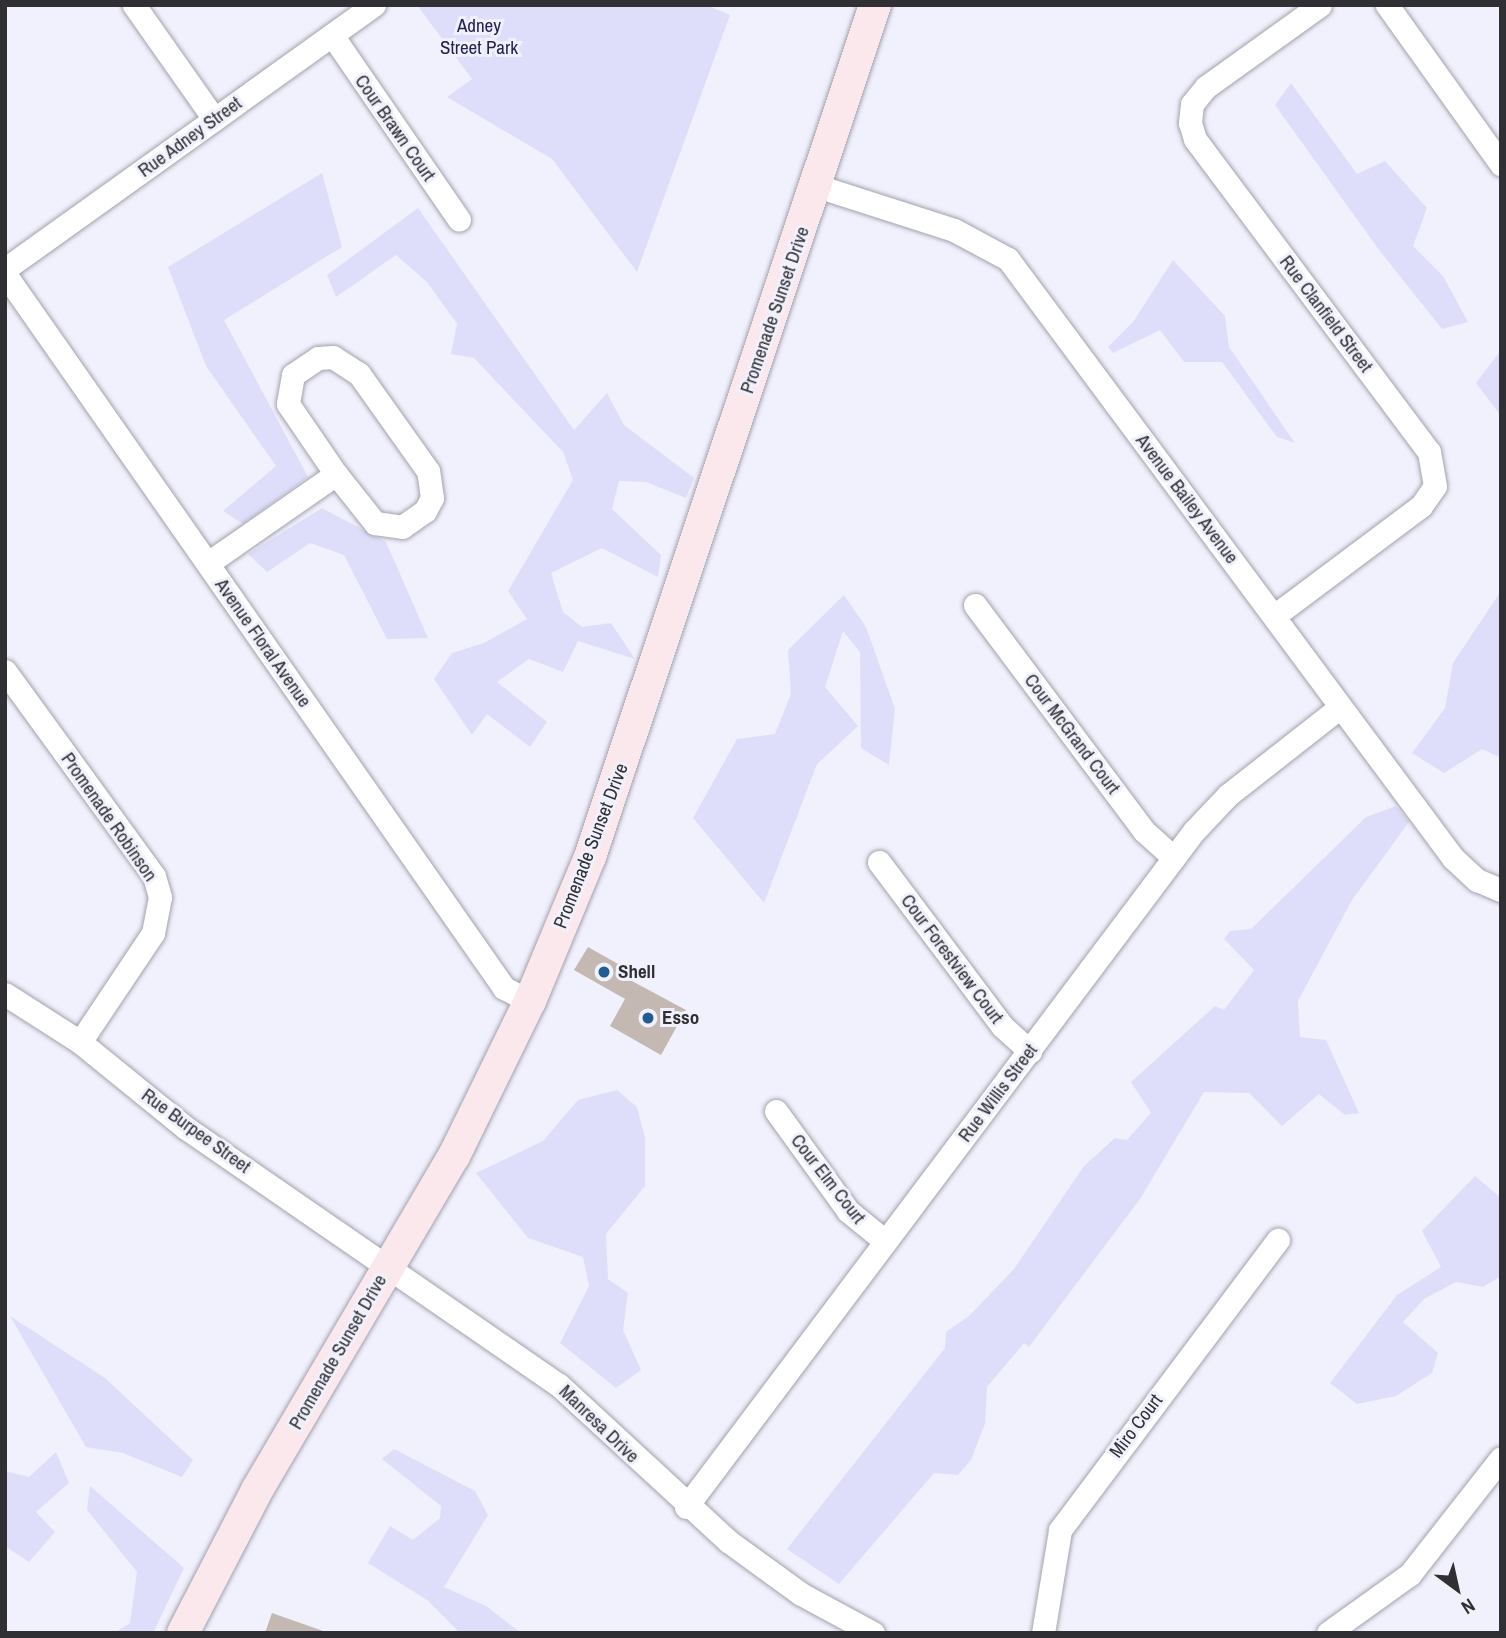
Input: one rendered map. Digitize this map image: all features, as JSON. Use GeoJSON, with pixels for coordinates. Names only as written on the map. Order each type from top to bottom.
{"type":"FeatureCollection","features":[{"type":"Feature","properties":{"kind":"street"},"geometry":{"type":"LineString","coordinates":[[134,5],[215,119]]}},
{"type":"Feature","properties":{"kind":"street","name":"Rue Adney Street"},"geometry":{"type":"LineString","coordinates":[[5,269],[374,5]]}},
{"type":"Feature","properties":{"kind":"street","name":"Promenade Sunset Drive"},"geometry":{"type":"LineString","coordinates":[[183,1633],[227,1544],[454,1156],[530,1001],[590,857],[876,5]]}},
{"type":"Feature","properties":{"kind":"street","name":"Rue Clanfield Street"},"geometry":{"type":"LineString","coordinates":[[1274,617],[1421,506],[1435,486],[1429,452],[1195,139],[1190,122],[1192,104],[1206,87],[1320,5]]}},
{"type":"Feature","properties":{"kind":"street"},"geometry":{"type":"LineString","coordinates":[[1387,5],[1501,164]]}},
{"type":"Feature","properties":{"kind":"street","name":"Cour Brawn Court"},"geometry":{"type":"LineString","coordinates":[[332,35],[459,220]]}},
{"type":"Feature","properties":{"kind":"street","name":"Avenue Bailey Avenue"},"geometry":{"type":"LineString","coordinates":[[817,186],[954,230],[1008,259],[1453,858],[1477,880],[1501,890]]}},
{"type":"Feature","properties":{"kind":"street","name":"Avenue Floral Avenue"},"geometry":{"type":"LineString","coordinates":[[5,274],[504,988],[530,1001]]}},
{"type":"Feature","properties":{"kind":"street"},"geometry":{"type":"LineString","coordinates":[[333,357],[359,374],[428,471],[432,498],[416,521],[387,528],[365,514],[336,474],[288,404],[293,375],[318,358],[333,357]]}},
{"type":"Feature","properties":{"kind":"street"},"geometry":{"type":"LineString","coordinates":[[208,564],[336,474]]}},
{"type":"Feature","properties":{"kind":"street","name":"Cour McGrand Court"},"geometry":{"type":"LineString","coordinates":[[975,605],[1144,831],[1174,858]]}},
{"type":"Feature","properties":{"kind":"street","name":"Promenade Robinson"},"geometry":{"type":"LineString","coordinates":[[5,671],[153,876],[160,897],[153,933],[80,1042]]}},
{"type":"Feature","properties":{"kind":"street","name":"Rue Willis Street"},"geometry":{"type":"LineString","coordinates":[[686,1507],[1174,858],[1228,795],[1339,708]]}},
{"type":"Feature","properties":{"kind":"street","name":"Cour Forestview Court"},"geometry":{"type":"LineString","coordinates":[[879,862],[1002,1026],[1030,1051]]}},
{"type":"Feature","properties":{"kind":"street","name":"Rue Burpee Street"},"geometry":{"type":"LineString","coordinates":[[5,995],[80,1042],[186,1128],[387,1268]]}},
{"type":"Feature","properties":{"kind":"street","name":"Cour Elm Court"},"geometry":{"type":"LineString","coordinates":[[776,1111],[848,1211],[885,1241]]}},
{"type":"Feature","properties":{"kind":"street","name":"Miro Court"},"geometry":{"type":"LineString","coordinates":[[1043,1633],[1060,1530],[1278,1240]]}},
{"type":"Feature","properties":{"kind":"street","name":"Manresa Drive"},"geometry":{"type":"LineString","coordinates":[[387,1268],[559,1385],[686,1507],[801,1594],[873,1633]]}},
{"type":"Feature","properties":{"kind":"street"},"geometry":{"type":"LineString","coordinates":[[1328,1633],[1410,1574],[1501,1458]]}},
{"type":"Feature","properties":{"kind":"green space","name":"Adney Street Park"},"geometry":{"type":"Polygon","coordinates":[[[417,5],[706,5],[730,15],[637,272],[552,159],[447,97],[472,79],[417,5]]]}},
{"type":"Feature","properties":{"kind":"green space"},"geometry":{"type":"Polygon","coordinates":[[[1291,83],[1357,174],[1385,161],[1427,208],[1413,246],[1443,276],[1468,322],[1442,329],[1379,250],[1275,105],[1291,83]]]}},
{"type":"Feature","properties":{"kind":"green space"},"geometry":{"type":"Polygon","coordinates":[[[322,173],[342,247],[224,320],[308,477],[243,524],[223,511],[276,466],[206,366],[168,267],[322,173]]]}},
{"type":"Feature","properties":{"kind":"green space"},"geometry":{"type":"Polygon","coordinates":[[[418,208],[574,430],[607,393],[624,425],[694,478],[686,498],[646,482],[619,481],[612,509],[661,555],[658,577],[602,548],[551,573],[563,612],[582,627],[611,623],[635,659],[578,641],[563,672],[529,659],[497,682],[547,722],[530,747],[487,714],[472,735],[434,679],[452,653],[484,643],[527,619],[508,591],[573,480],[563,452],[474,358],[451,354],[457,324],[427,282],[396,255],[336,297],[327,275],[418,208]]]}},
{"type":"Feature","properties":{"kind":"green space"},"geometry":{"type":"Polygon","coordinates":[[[1173,260],[1225,316],[1229,347],[1295,443],[1277,437],[1222,362],[1184,362],[1160,330],[1113,353],[1108,347],[1133,322],[1173,260]]]}},
{"type":"Feature","properties":{"kind":"green space"},"geometry":{"type":"Polygon","coordinates":[[[1501,350],[1501,416],[1476,383],[1501,350]]]}},
{"type":"Feature","properties":{"kind":"green space"},"geometry":{"type":"Polygon","coordinates":[[[322,508],[386,542],[428,638],[387,639],[344,555],[310,543],[267,572],[248,554],[322,508]]]}},
{"type":"Feature","properties":{"kind":"green space"},"geometry":{"type":"Polygon","coordinates":[[[1501,591],[1501,758],[1482,749],[1444,773],[1412,753],[1445,708],[1453,663],[1501,591]]]}},
{"type":"Feature","properties":{"kind":"green space"},"geometry":{"type":"Polygon","coordinates":[[[844,595],[866,627],[895,709],[889,765],[861,748],[860,652],[843,631],[825,687],[858,726],[817,764],[764,903],[693,818],[737,739],[775,734],[791,694],[788,650],[844,595]]]}},
{"type":"Feature","properties":{"kind":"green space"},"geometry":{"type":"Polygon","coordinates":[[[1396,806],[1409,822],[1352,900],[1298,1001],[1300,1037],[1326,1040],[1359,1113],[1345,1115],[1319,1094],[1282,1126],[1249,1093],[1204,1092],[1140,1199],[1029,1347],[1024,1343],[987,1387],[985,1424],[971,1460],[958,1475],[934,1473],[839,1584],[787,1549],[945,1348],[946,1332],[969,1316],[1014,1269],[1084,1166],[1115,1138],[1127,1140],[1151,1113],[1131,1082],[1215,1006],[1224,1010],[1254,970],[1224,939],[1230,931],[1251,929],[1366,817],[1396,806]]]}},
{"type":"Feature","properties":{"kind":"green space"},"geometry":{"type":"Polygon","coordinates":[[[617,1090],[637,1107],[645,1138],[645,1186],[606,1234],[608,1279],[628,1293],[623,1330],[641,1370],[616,1388],[560,1343],[589,1286],[583,1257],[528,1238],[476,1173],[543,1141],[578,1100],[617,1090]]]}},
{"type":"Feature","properties":{"kind":"green space"},"geometry":{"type":"Polygon","coordinates":[[[1475,1176],[1501,1198],[1501,1276],[1483,1287],[1456,1282],[1424,1299],[1403,1322],[1438,1353],[1432,1373],[1396,1396],[1357,1404],[1330,1383],[1397,1295],[1441,1267],[1422,1231],[1475,1176]]]}},
{"type":"Feature","properties":{"kind":"green space"},"geometry":{"type":"Polygon","coordinates":[[[10,1316],[105,1378],[193,1460],[182,1477],[123,1453],[86,1447],[10,1316]]]}},
{"type":"Feature","properties":{"kind":"green space"},"geometry":{"type":"Polygon","coordinates":[[[394,1449],[475,1491],[488,1515],[444,1587],[486,1606],[521,1633],[460,1633],[427,1600],[368,1563],[390,1526],[413,1540],[440,1518],[441,1506],[382,1459],[394,1449]]]}},
{"type":"Feature","properties":{"kind":"green space"},"geometry":{"type":"Polygon","coordinates":[[[56,1452],[69,1483],[36,1512],[55,1532],[29,1562],[5,1546],[5,1471],[29,1477],[56,1452]]]}},
{"type":"Feature","properties":{"kind":"green space"},"geometry":{"type":"Polygon","coordinates":[[[90,1486],[184,1568],[153,1633],[114,1633],[130,1623],[137,1572],[87,1510],[90,1486]]]}},
{"type":"Feature","properties":{"kind":"building","name":"Esso"},"geometry":{"type":"Polygon","coordinates":[[[588,947],[634,973],[630,980],[686,1010],[661,1055],[610,1026],[625,999],[574,970],[588,947]]]}},
{"type":"Feature","properties":{"kind":"building"},"geometry":{"type":"Polygon","coordinates":[[[272,1613],[323,1631],[265,1633],[272,1613]]]}},
{"type":"Feature","properties":{"kind":"place","name":"Shell"},"geometry":{"type":"Point","coordinates":[604,972]}},
{"type":"Feature","properties":{"kind":"place","name":"Esso"},"geometry":{"type":"Point","coordinates":[648,1018]}}]}
